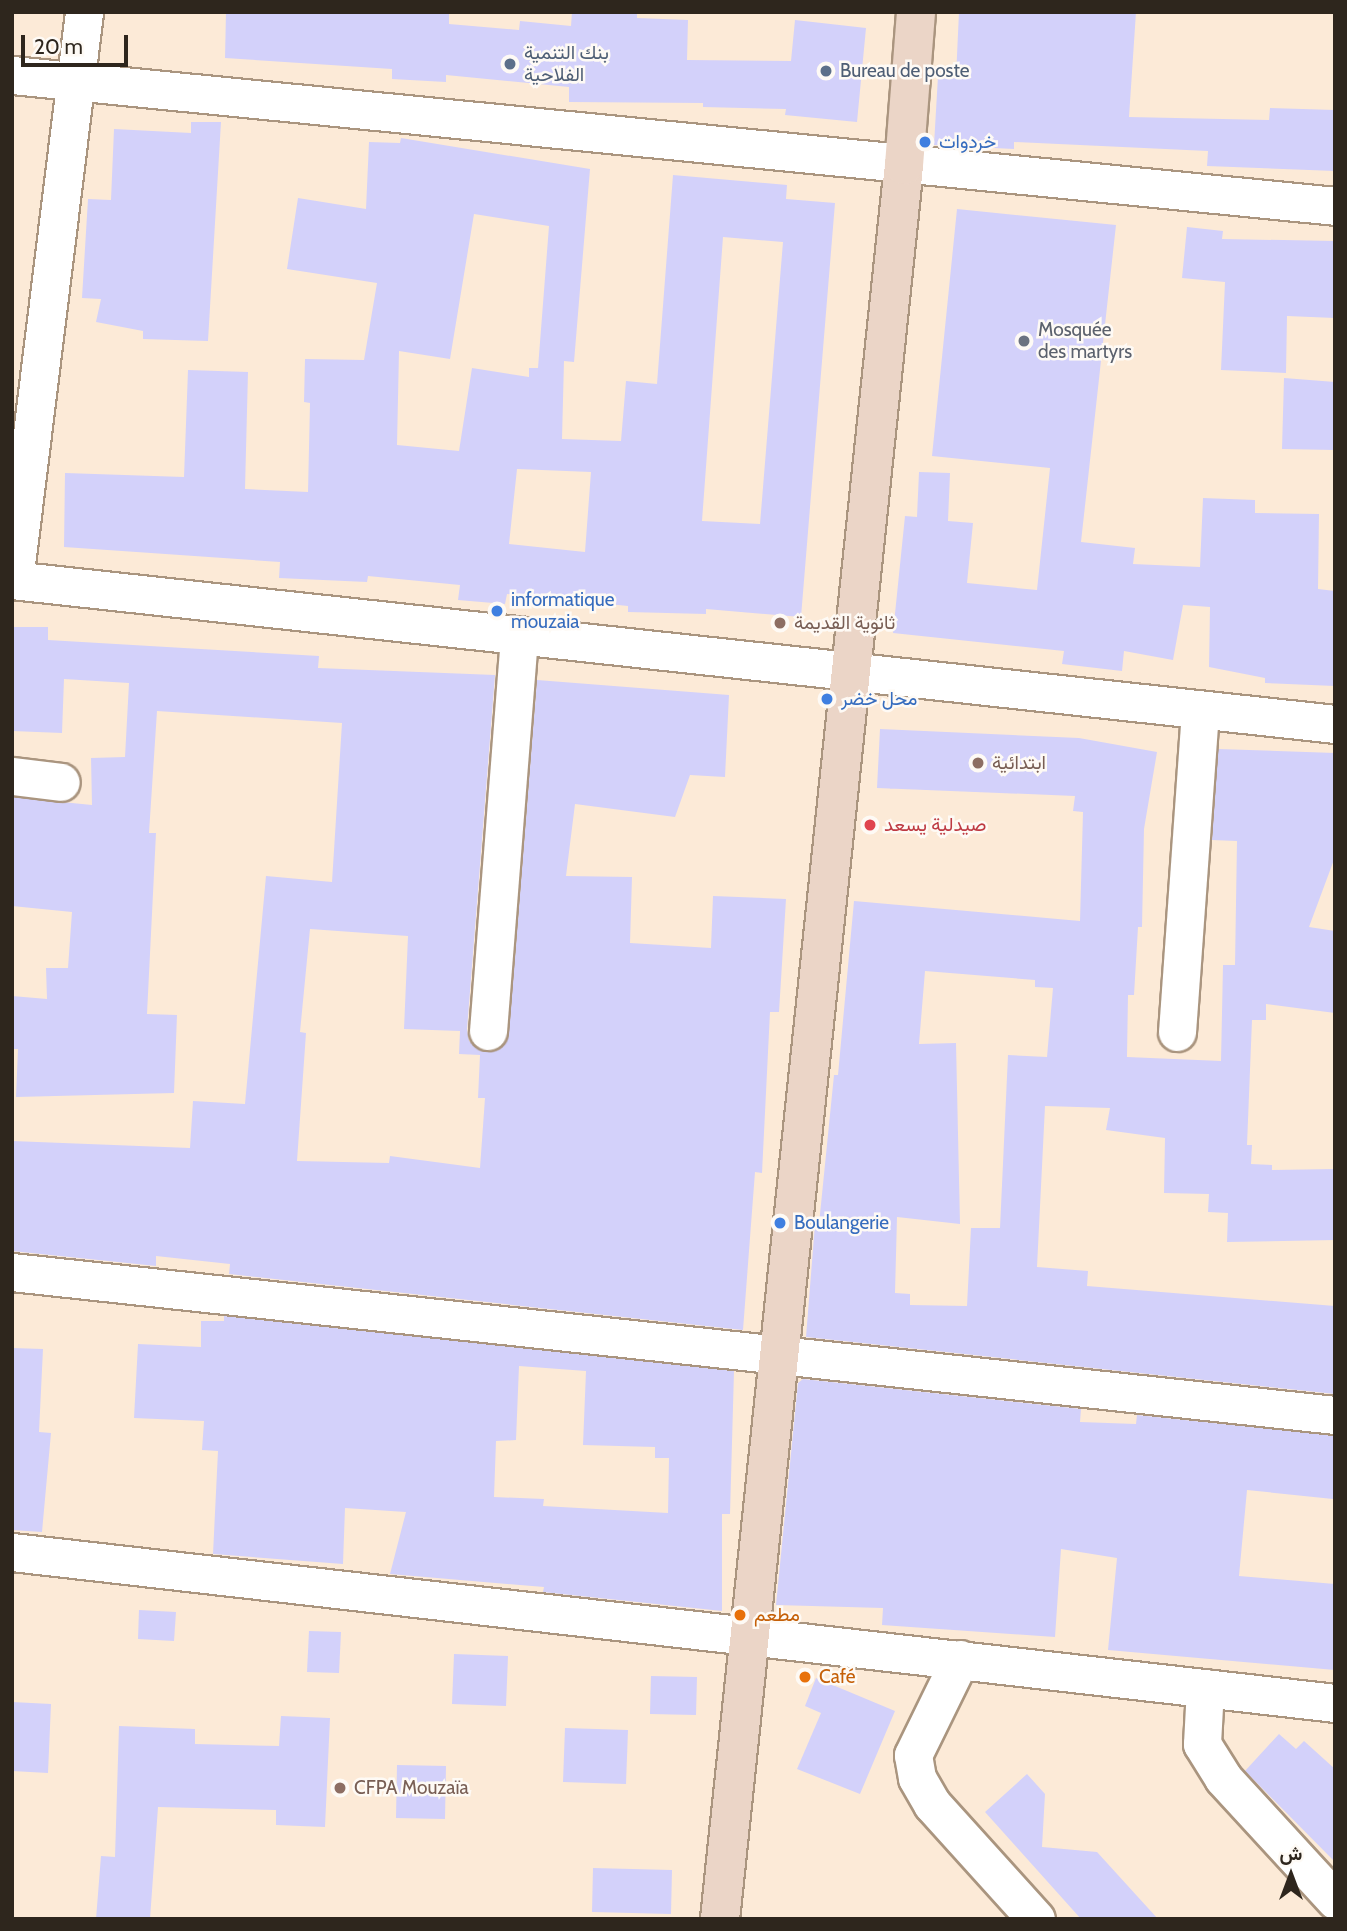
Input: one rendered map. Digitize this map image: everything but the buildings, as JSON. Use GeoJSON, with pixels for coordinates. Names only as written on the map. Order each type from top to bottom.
{"type":"FeatureCollection","features":[{"type":"Feature","properties":{"kind":"main road"},"geometry":{"type":"LineString","coordinates":[[720,1919],[904,164],[916,12]]}},
{"type":"Feature","properties":{"kind":"street"},"geometry":{"type":"LineString","coordinates":[[84,12],[13,580],[519,638],[1335,724]]}},
{"type":"Feature","properties":{"kind":"street"},"geometry":{"type":"LineString","coordinates":[[12,75],[1335,206]]}},
{"type":"Feature","properties":{"kind":"street"},"geometry":{"type":"LineString","coordinates":[[488,1031],[519,638]]}},
{"type":"Feature","properties":{"kind":"street"},"geometry":{"type":"LineString","coordinates":[[1177,1032],[1200,711]]}},
{"type":"Feature","properties":{"kind":"street"},"geometry":{"type":"LineString","coordinates":[[12,776],[61,782]]}},
{"type":"Feature","properties":{"kind":"street"},"geometry":{"type":"LineString","coordinates":[[12,1272],[778,1358],[1335,1415]]}},
{"type":"Feature","properties":{"kind":"street"},"geometry":{"type":"LineString","coordinates":[[12,1552],[1335,1703]]}},
{"type":"Feature","properties":{"kind":"street"},"geometry":{"type":"LineString","coordinates":[[960,1659],[913,1755],[917,1778],[932,1804],[1036,1919]]}},
{"type":"Feature","properties":{"kind":"street"},"geometry":{"type":"LineString","coordinates":[[1205,1688],[1202,1744],[1216,1767],[1335,1900]]}},
{"type":"Feature","properties":{"kind":"place","name":"بنك التنمية الفلاحية"},"geometry":{"type":"Point","coordinates":[510,64]}},
{"type":"Feature","properties":{"kind":"place","name":"Bureau de poste"},"geometry":{"type":"Point","coordinates":[826,71]}},
{"type":"Feature","properties":{"kind":"place","name":"خردوات"},"geometry":{"type":"Point","coordinates":[925,142]}},
{"type":"Feature","properties":{"kind":"place","name":"Mosquée des martyrs"},"geometry":{"type":"Point","coordinates":[1024,341]}},
{"type":"Feature","properties":{"kind":"place","name":"informatique mouzaia"},"geometry":{"type":"Point","coordinates":[497,611]}},
{"type":"Feature","properties":{"kind":"place","name":"ثانوية القديمة"},"geometry":{"type":"Point","coordinates":[780,623]}},
{"type":"Feature","properties":{"kind":"place","name":"محل خضر"},"geometry":{"type":"Point","coordinates":[827,699]}},
{"type":"Feature","properties":{"kind":"place","name":"ابتدائية"},"geometry":{"type":"Point","coordinates":[978,763]}},
{"type":"Feature","properties":{"kind":"place","name":"صيدلية يسعد"},"geometry":{"type":"Point","coordinates":[870,825]}},
{"type":"Feature","properties":{"kind":"place","name":"Boulangerie"},"geometry":{"type":"Point","coordinates":[780,1223]}},
{"type":"Feature","properties":{"kind":"place","name":"مطعم"},"geometry":{"type":"Point","coordinates":[740,1615]}},
{"type":"Feature","properties":{"kind":"place","name":"Café"},"geometry":{"type":"Point","coordinates":[805,1677]}},
{"type":"Feature","properties":{"kind":"place","name":"CFPA Mouzaïa"},"geometry":{"type":"Point","coordinates":[340,1788]}}]}
